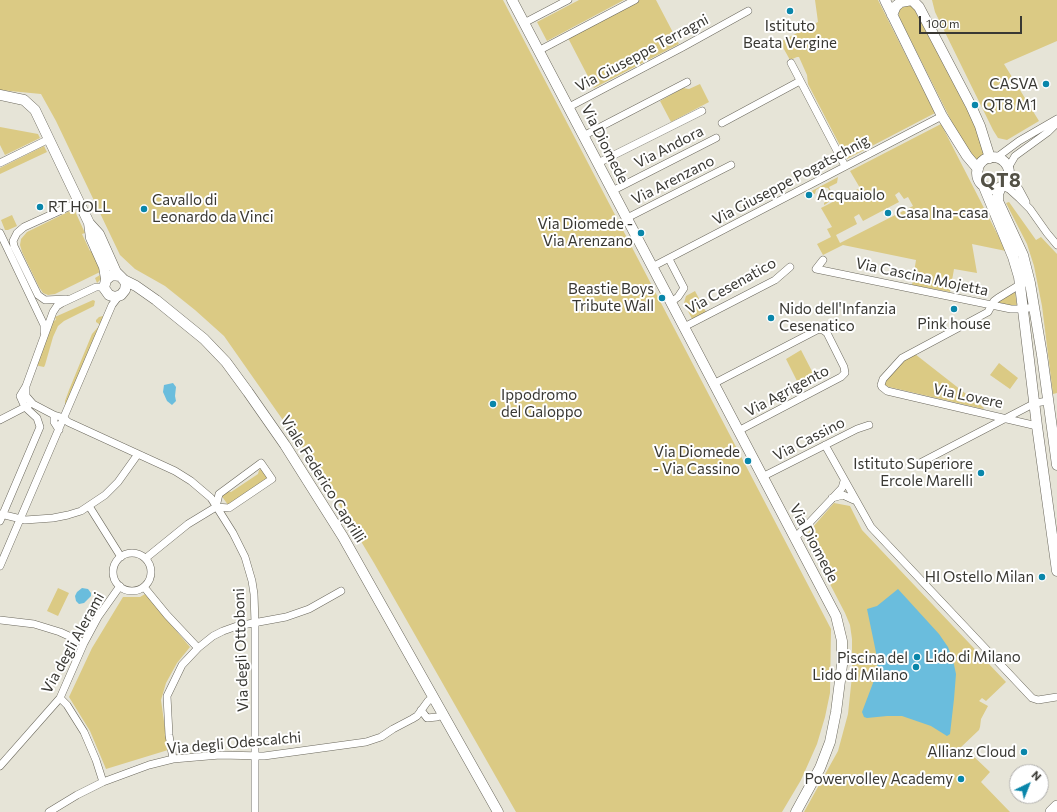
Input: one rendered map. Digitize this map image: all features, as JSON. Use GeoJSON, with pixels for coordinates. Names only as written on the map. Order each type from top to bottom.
{"type":"FeatureCollection","features":[{"type":"Feature","properties":{"kind":"main road"},"geometry":{"type":"LineString","coordinates":[[1051,812],[1057,806]]}},
{"type":"Feature","properties":{"kind":"street","name":"Via Diomede"},"geometry":{"type":"LineString","coordinates":[[512,0],[836,616],[842,641],[842,665],[836,712],[830,742],[820,768],[796,812]]}},
{"type":"Feature","properties":{"kind":"street"},"geometry":{"type":"LineString","coordinates":[[524,23],[568,0]]}},
{"type":"Feature","properties":{"kind":"street"},"geometry":{"type":"LineString","coordinates":[[538,51],[635,0]]}},
{"type":"Feature","properties":{"kind":"street"},"geometry":{"type":"LineString","coordinates":[[885,0],[942,116],[967,156],[978,169]]}},
{"type":"Feature","properties":{"kind":"street"},"geometry":{"type":"LineString","coordinates":[[892,15],[896,6],[901,2],[912,0],[919,7],[971,106],[993,158]]}},
{"type":"Feature","properties":{"kind":"street","name":"Via Giuseppe Terragni"},"geometry":{"type":"LineString","coordinates":[[569,107],[748,11]]}},
{"type":"Feature","properties":{"kind":"street"},"geometry":{"type":"LineString","coordinates":[[790,63],[845,166]]}},
{"type":"Feature","properties":{"kind":"street"},"geometry":{"type":"LineString","coordinates":[[722,123],[800,81]]}},
{"type":"Feature","properties":{"kind":"street"},"geometry":{"type":"LineString","coordinates":[[583,136],[687,82]]}},
{"type":"Feature","properties":{"kind":"street"},"geometry":{"type":"LineString","coordinates":[[0,95],[21,99],[29,103],[37,113],[89,223],[99,234],[116,272],[122,278],[126,286],[112,305],[0,566]]}},
{"type":"Feature","properties":{"kind":"street"},"geometry":{"type":"LineString","coordinates":[[598,164],[702,111]]}},
{"type":"Feature","properties":{"kind":"street","name":"Via Giuseppe Pogatschnig"},"geometry":{"type":"LineString","coordinates":[[652,267],[670,259],[942,116]]}},
{"type":"Feature","properties":{"kind":"street"},"geometry":{"type":"LineString","coordinates":[[1057,119],[993,158],[982,161],[978,169],[978,180],[984,187],[1034,307],[1057,465]]}},
{"type":"Feature","properties":{"kind":"street"},"geometry":{"type":"LineString","coordinates":[[1057,123],[1048,132],[1015,156],[1008,172],[1007,181],[998,194],[998,201],[1023,255],[1025,284],[1023,309],[1036,426],[1057,571]]}},
{"type":"Feature","properties":{"kind":"street","name":"Via Andora"},"geometry":{"type":"LineString","coordinates":[[612,191],[716,138]]}},
{"type":"Feature","properties":{"kind":"street"},"geometry":{"type":"LineString","coordinates":[[0,163],[49,139]]}},
{"type":"Feature","properties":{"kind":"street"},"geometry":{"type":"LineString","coordinates":[[993,158],[1003,161],[1030,209],[1057,245]]}},
{"type":"Feature","properties":{"kind":"street","name":"Via Arenzano"},"geometry":{"type":"LineString","coordinates":[[627,218],[731,165]]}},
{"type":"Feature","properties":{"kind":"street"},"geometry":{"type":"LineString","coordinates":[[984,187],[993,189],[1002,187],[1014,193],[1030,209]]}},
{"type":"Feature","properties":{"kind":"street"},"geometry":{"type":"LineString","coordinates":[[72,299],[45,300],[38,295],[14,246],[14,241],[17,233],[24,227],[79,202]]}},
{"type":"Feature","properties":{"kind":"street"},"geometry":{"type":"LineString","coordinates":[[89,223],[91,238],[104,267],[105,291],[112,297],[120,295]]}},
{"type":"Feature","properties":{"kind":"street"},"geometry":{"type":"LineString","coordinates":[[0,233],[44,326],[44,334]]}},
{"type":"Feature","properties":{"kind":"street"},"geometry":{"type":"LineString","coordinates":[[670,259],[684,288],[678,297],[671,302]]}},
{"type":"Feature","properties":{"kind":"street","name":"Via Cascina Mojetta"},"geometry":{"type":"LineString","coordinates":[[823,260],[816,269],[1011,309],[1034,307]]}},
{"type":"Feature","properties":{"kind":"street","name":"Via Cesenatico"},"geometry":{"type":"LineString","coordinates":[[684,327],[775,280],[790,267]]}},
{"type":"Feature","properties":{"kind":"street"},"geometry":{"type":"LineString","coordinates":[[122,278],[113,275],[105,283],[60,304],[55,308],[44,334],[26,386],[20,396],[25,407],[37,418],[40,427],[1,517],[20,520],[68,516],[89,506],[105,494],[118,482],[138,454]]}},
{"type":"Feature","properties":{"kind":"street","name":"Viale Federico Caprilli"},"geometry":{"type":"LineString","coordinates":[[122,278],[156,300],[209,344],[230,367],[248,392],[282,441],[337,527],[498,812]]}},
{"type":"Feature","properties":{"kind":"street"},"geometry":{"type":"LineString","coordinates":[[992,305],[998,298],[1025,284]]}},
{"type":"Feature","properties":{"kind":"street","name":"Viale Federico Caprilli"},"geometry":{"type":"LineString","coordinates":[[120,295],[143,295],[156,300]]}},
{"type":"Feature","properties":{"kind":"street","name":"Via Lovere"},"geometry":{"type":"LineString","coordinates":[[992,305],[988,312],[902,358],[882,379],[882,387],[887,391],[1006,418],[1034,403],[1048,401]]}},
{"type":"Feature","properties":{"kind":"street","name":"Via Agrigento"},"geometry":{"type":"LineString","coordinates":[[713,384],[817,330],[821,329],[826,333],[844,367],[845,371],[841,377],[738,431]]}},
{"type":"Feature","properties":{"kind":"street"},"geometry":{"type":"LineString","coordinates":[[0,420],[33,404],[26,396],[26,386]]}},
{"type":"Feature","properties":{"kind":"street","name":"Via degli Ottoboni"},"geometry":{"type":"LineString","coordinates":[[33,404],[64,418],[68,422],[175,471],[191,481],[211,498],[233,533],[247,563],[254,594],[256,755],[255,812]]}},
{"type":"Feature","properties":{"kind":"street"},"geometry":{"type":"LineString","coordinates":[[54,414],[54,422],[59,430]]}},
{"type":"Feature","properties":{"kind":"street"},"geometry":{"type":"LineString","coordinates":[[918,464],[1006,418],[1036,426]]}},
{"type":"Feature","properties":{"kind":"street","name":"Via Cassino"},"geometry":{"type":"LineString","coordinates":[[762,477],[857,429],[868,425]]}},
{"type":"Feature","properties":{"kind":"street"},"geometry":{"type":"LineString","coordinates":[[825,445],[871,527],[1032,698],[1038,700],[1057,697]]}},
{"type":"Feature","properties":{"kind":"street"},"geometry":{"type":"LineString","coordinates":[[146,558],[188,524],[216,507],[229,508],[272,479],[261,463],[219,494],[216,507]]}},
{"type":"Feature","properties":{"kind":"street"},"geometry":{"type":"LineString","coordinates":[[794,538],[842,488],[844,481]]}},
{"type":"Feature","properties":{"kind":"street"},"geometry":{"type":"LineString","coordinates":[[832,498],[844,495],[856,502]]}},
{"type":"Feature","properties":{"kind":"street"},"geometry":{"type":"LineString","coordinates":[[89,506],[120,557],[133,553],[146,558],[150,566],[151,574],[144,587],[167,615],[198,648]]}},
{"type":"Feature","properties":{"kind":"street","name":"Via degli Alerami"},"geometry":{"type":"LineString","coordinates":[[120,557],[115,564],[113,573],[120,586],[126,590],[132,591],[139,590],[144,587]]}},
{"type":"Feature","properties":{"kind":"street","name":"Via degli Alerami"},"geometry":{"type":"LineString","coordinates":[[0,766],[60,698],[84,644],[98,617],[120,586]]}},
{"type":"Feature","properties":{"kind":"street"},"geometry":{"type":"LineString","coordinates":[[173,759],[169,735],[167,696],[176,674],[182,665],[198,648],[222,631],[237,626],[286,617],[306,610],[341,591]]}},
{"type":"Feature","properties":{"kind":"street"},"geometry":{"type":"LineString","coordinates":[[0,620],[34,624],[60,632],[84,644]]}},
{"type":"Feature","properties":{"kind":"street"},"geometry":{"type":"LineString","coordinates":[[434,697],[428,701],[421,710],[427,718],[437,717],[444,714]]}},
{"type":"Feature","properties":{"kind":"street"},"geometry":{"type":"LineString","coordinates":[[60,698],[70,710],[84,732],[96,760],[102,782]]}},
{"type":"Feature","properties":{"kind":"street","name":"Via degli Odescalchi"},"geometry":{"type":"LineString","coordinates":[[49,812],[102,782],[150,765],[173,759],[220,755],[264,756],[366,742],[381,737],[412,719],[417,716],[421,710]]}},
{"type":"Feature","properties":{"kind":"shaded area","name":"Ippodromo del Galoppo"},"geometry":{"type":"Polygon","coordinates":[[[0,0],[503,0],[831,629],[830,693],[825,717],[817,744],[801,780],[782,812],[516,812],[374,563],[320,473],[224,336],[165,286],[135,269],[120,255],[56,121],[41,94],[0,90],[0,0]]]}},
{"type":"Feature","properties":{"kind":"shaded area"},"geometry":{"type":"Polygon","coordinates":[[[579,0],[624,0],[547,41],[537,22],[579,0]]]}},
{"type":"Feature","properties":{"kind":"shaded area"},"geometry":{"type":"Polygon","coordinates":[[[639,0],[656,0],[679,44],[594,88],[568,38],[639,0]]]}},
{"type":"Feature","properties":{"kind":"shaded area"},"geometry":{"type":"Polygon","coordinates":[[[815,0],[878,0],[935,113],[847,159],[808,84],[807,75],[799,57],[790,60],[780,42],[818,22],[815,0]]]}},
{"type":"Feature","properties":{"kind":"shaded area"},"geometry":{"type":"Polygon","coordinates":[[[932,0],[1057,0],[1057,41],[1004,64],[1039,121],[1007,140],[998,138],[935,12],[932,0]]]}},
{"type":"Feature","properties":{"kind":"shaded area"},"geometry":{"type":"Polygon","coordinates":[[[908,4],[913,6],[974,123],[984,155],[977,162],[962,142],[899,17],[901,7],[908,4]]]}},
{"type":"Feature","properties":{"kind":"shaded area"},"geometry":{"type":"Polygon","coordinates":[[[700,84],[709,102],[671,122],[660,101],[683,88],[689,89],[700,84]]]}},
{"type":"Feature","properties":{"kind":"shaded area"},"geometry":{"type":"Polygon","coordinates":[[[941,124],[1006,251],[972,244],[977,273],[954,269],[950,292],[912,285],[916,260],[843,245],[823,255],[817,244],[831,237],[827,229],[832,227],[821,208],[860,188],[850,171],[941,124]],[[899,192],[895,195],[899,202],[863,221],[859,214],[854,217],[857,224],[836,235],[840,243],[913,206],[908,197],[904,199],[899,192]]]}},
{"type":"Feature","properties":{"kind":"shaded area"},"geometry":{"type":"Polygon","coordinates":[[[0,127],[38,134],[40,138],[5,155],[0,145],[0,127]]]}},
{"type":"Feature","properties":{"kind":"shaded area"},"geometry":{"type":"Polygon","coordinates":[[[44,146],[47,152],[0,174],[0,168],[44,146]]]}},
{"type":"Feature","properties":{"kind":"shaded area"},"geometry":{"type":"Polygon","coordinates":[[[838,177],[837,183],[829,187],[833,195],[831,200],[826,204],[824,205],[824,203],[829,199],[831,194],[828,188],[821,187],[816,190],[815,194],[808,193],[838,177]]]}},
{"type":"Feature","properties":{"kind":"shaded area"},"geometry":{"type":"Polygon","coordinates":[[[1009,202],[1036,240],[1041,237],[1057,254],[1057,393],[1053,394],[1042,306],[1034,266],[1027,244],[1006,203],[1009,202]]]}},
{"type":"Feature","properties":{"kind":"shaded area"},"geometry":{"type":"Polygon","coordinates":[[[74,209],[85,233],[82,234],[90,251],[93,250],[103,277],[97,283],[95,278],[100,275],[100,272],[55,294],[48,295],[43,293],[39,287],[22,252],[20,245],[21,239],[27,232],[74,209]]]}},
{"type":"Feature","properties":{"kind":"shaded area"},"geometry":{"type":"Polygon","coordinates":[[[12,215],[17,226],[5,230],[1,220],[12,215]]]}},
{"type":"Feature","properties":{"kind":"shaded area"},"geometry":{"type":"Polygon","coordinates":[[[695,291],[706,312],[692,319],[684,303],[686,296],[695,291]]]}},
{"type":"Feature","properties":{"kind":"shaded area"},"geometry":{"type":"Polygon","coordinates":[[[1015,292],[1017,306],[999,303],[1000,301],[1015,292]]]}},
{"type":"Feature","properties":{"kind":"shaded area"},"geometry":{"type":"Polygon","coordinates":[[[93,300],[95,301],[94,306],[64,321],[58,326],[44,367],[37,365],[53,321],[56,320],[55,317],[93,300]]]}},
{"type":"Feature","properties":{"kind":"shaded area"},"geometry":{"type":"Polygon","coordinates":[[[103,317],[65,406],[65,401],[69,390],[92,334],[99,326],[96,320],[103,317]]]}},
{"type":"Feature","properties":{"kind":"shaded area"},"geometry":{"type":"Polygon","coordinates":[[[801,350],[816,379],[800,387],[786,359],[801,350]]]}},
{"type":"Feature","properties":{"kind":"shaded area"},"geometry":{"type":"Polygon","coordinates":[[[915,354],[984,408],[885,386],[885,381],[900,363],[915,354]]]}},
{"type":"Feature","properties":{"kind":"shaded area"},"geometry":{"type":"Polygon","coordinates":[[[999,363],[1018,378],[1010,389],[990,375],[999,363]]]}},
{"type":"Feature","properties":{"kind":"shaded area"},"geometry":{"type":"Polygon","coordinates":[[[261,469],[269,480],[264,481],[236,499],[235,502],[228,505],[221,495],[227,491],[231,492],[258,474],[259,470],[261,469]]]}},
{"type":"Feature","properties":{"kind":"shaded area","name":"Lido di Milano"},"geometry":{"type":"Polygon","coordinates":[[[834,503],[850,506],[862,530],[1006,682],[986,701],[982,698],[979,701],[988,706],[981,719],[979,730],[959,749],[965,755],[969,752],[990,772],[981,782],[1010,812],[804,812],[838,751],[848,714],[852,676],[852,639],[850,625],[805,536],[834,503]]]}},
{"type":"Feature","properties":{"kind":"shaded area"},"geometry":{"type":"Polygon","coordinates":[[[58,588],[69,593],[58,616],[47,611],[58,588]]]}},
{"type":"Feature","properties":{"kind":"shaded area"},"geometry":{"type":"Polygon","coordinates":[[[145,594],[190,647],[177,663],[166,683],[161,700],[168,750],[106,769],[90,731],[69,697],[92,648],[123,597],[140,597],[145,594]]]}},
{"type":"Feature","properties":{"kind":"water"},"geometry":{"type":"Polygon","coordinates":[[[173,383],[176,387],[176,401],[172,405],[167,401],[163,392],[164,385],[173,383]]]}},
{"type":"Feature","properties":{"kind":"water"},"geometry":{"type":"Polygon","coordinates":[[[82,588],[88,589],[91,596],[84,603],[79,604],[76,601],[75,596],[82,588]]]}},
{"type":"Feature","properties":{"kind":"water","name":"Piscina del Lido di Milano"},"geometry":{"type":"Polygon","coordinates":[[[898,589],[939,634],[948,647],[953,660],[956,674],[950,734],[947,736],[931,726],[902,716],[867,718],[864,717],[862,712],[873,683],[878,662],[867,609],[877,606],[898,589]]]}},
{"type":"Feature","properties":{"kind":"place","name":"Istituto Beata Vergine"},"geometry":{"type":"Point","coordinates":[790,11]}},
{"type":"Feature","properties":{"kind":"place","name":"CASVA"},"geometry":{"type":"Point","coordinates":[1046,84]}},
{"type":"Feature","properties":{"kind":"place","name":"QT8 M1"},"geometry":{"type":"Point","coordinates":[975,105]}},
{"type":"Feature","properties":{"kind":"place","name":"Acquaiolo"},"geometry":{"type":"Point","coordinates":[809,195]}},
{"type":"Feature","properties":{"kind":"place","name":"RT HOLL"},"geometry":{"type":"Point","coordinates":[40,207]}},
{"type":"Feature","properties":{"kind":"place","name":"Cavallo di Leonardo da Vinci"},"geometry":{"type":"Point","coordinates":[144,209]}},
{"type":"Feature","properties":{"kind":"place","name":"Casa Ina-casa"},"geometry":{"type":"Point","coordinates":[888,213]}},
{"type":"Feature","properties":{"kind":"place","name":"Via Diomede - Via Arenzano"},"geometry":{"type":"Point","coordinates":[641,233]}},
{"type":"Feature","properties":{"kind":"place","name":"Beastie Boys Tribute Wall"},"geometry":{"type":"Point","coordinates":[662,298]}},
{"type":"Feature","properties":{"kind":"place","name":"Pink house"},"geometry":{"type":"Point","coordinates":[954,309]}},
{"type":"Feature","properties":{"kind":"place","name":"Nido dell'Infanzia Cesenatico"},"geometry":{"type":"Point","coordinates":[771,318]}},
{"type":"Feature","properties":{"kind":"place","name":"Ippodromo del Galoppo"},"geometry":{"type":"Point","coordinates":[493,404]}},
{"type":"Feature","properties":{"kind":"place","name":"Via Diomede - Via Cassino"},"geometry":{"type":"Point","coordinates":[748,461]}},
{"type":"Feature","properties":{"kind":"place","name":"Istituto Superiore Ercole Marelli"},"geometry":{"type":"Point","coordinates":[981,473]}},
{"type":"Feature","properties":{"kind":"place","name":"HI Ostello Milan"},"geometry":{"type":"Point","coordinates":[1042,577]}},
{"type":"Feature","properties":{"kind":"place","name":"Lido di Milano"},"geometry":{"type":"Point","coordinates":[917,657]}},
{"type":"Feature","properties":{"kind":"place","name":"Piscina del Lido di Milano"},"geometry":{"type":"Point","coordinates":[916,667]}},
{"type":"Feature","properties":{"kind":"place","name":"Allianz Cloud"},"geometry":{"type":"Point","coordinates":[1024,752]}},
{"type":"Feature","properties":{"kind":"place","name":"Powervolley Academy"},"geometry":{"type":"Point","coordinates":[961,779]}},
{"type":"Feature","properties":{"kind":"district","name":"QT8"},"geometry":{"type":"Point","coordinates":[1001,181]}}]}
